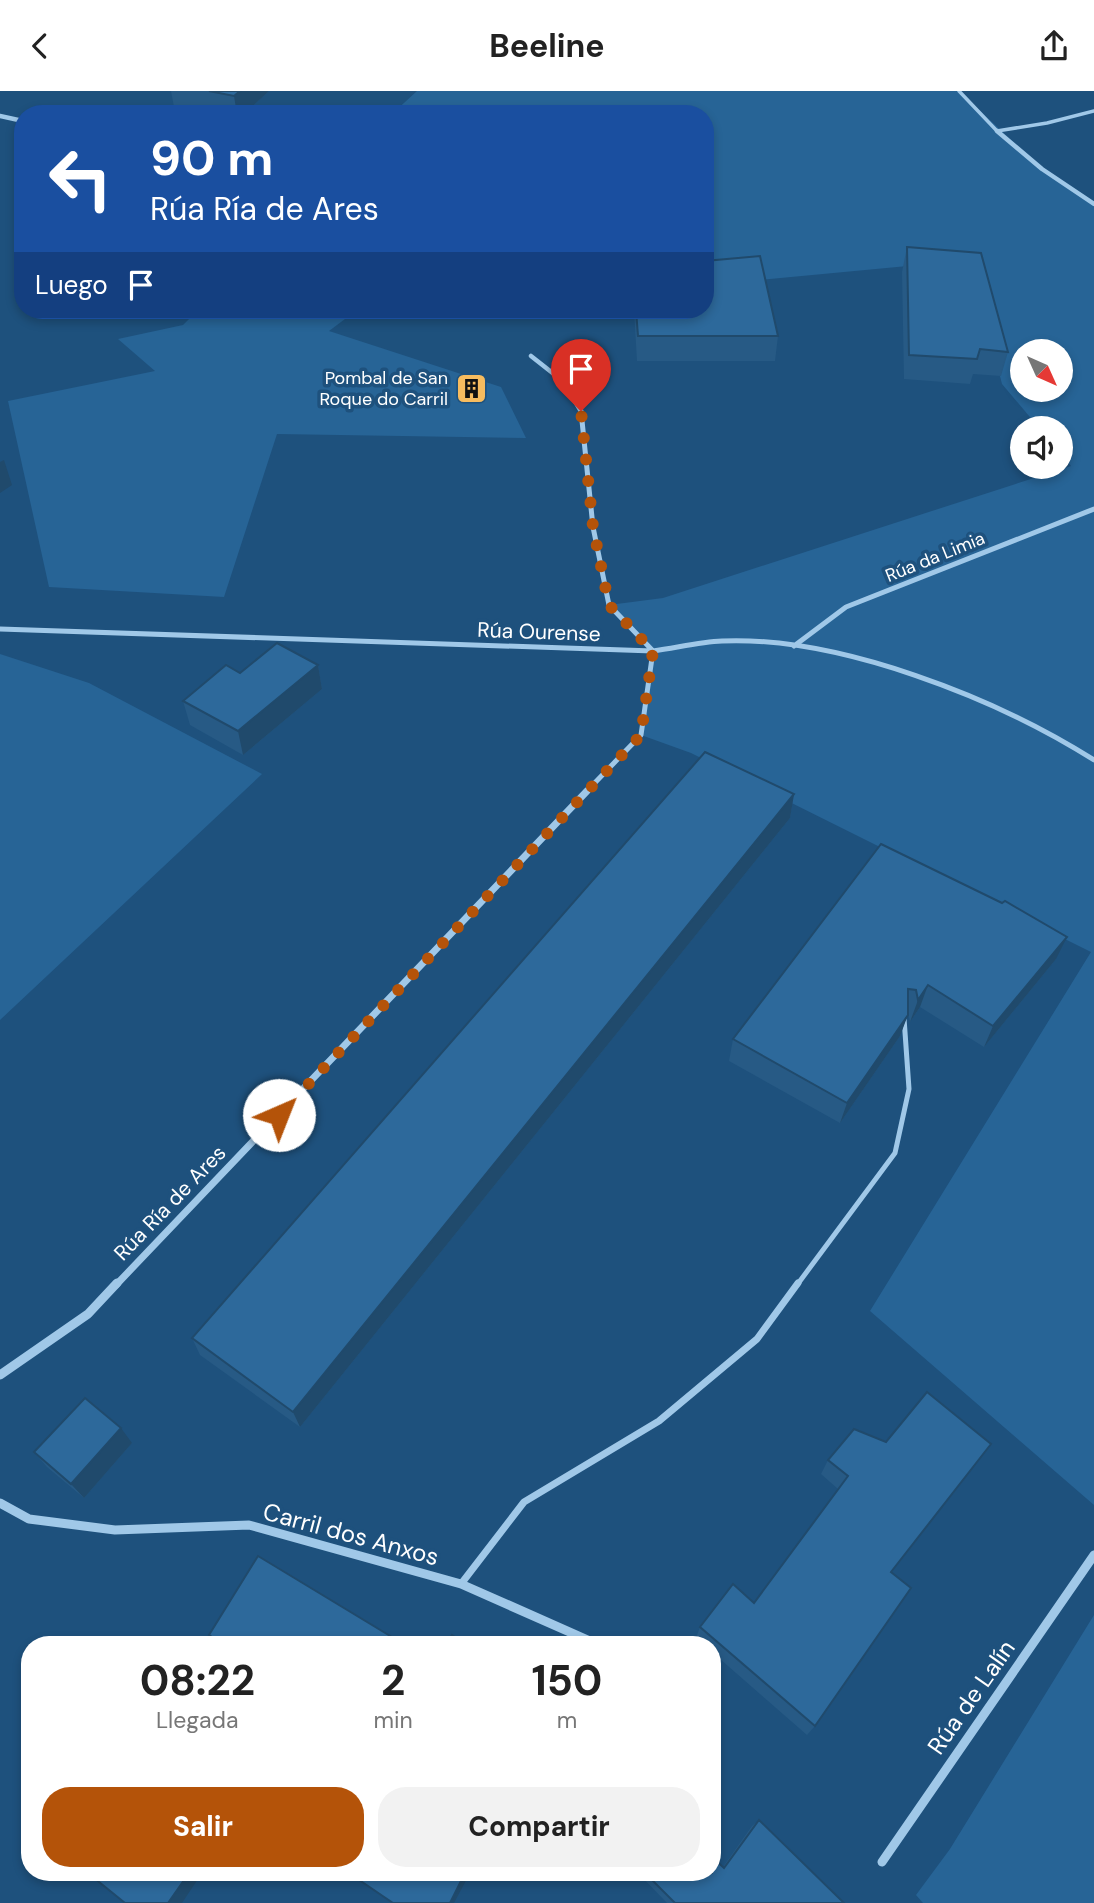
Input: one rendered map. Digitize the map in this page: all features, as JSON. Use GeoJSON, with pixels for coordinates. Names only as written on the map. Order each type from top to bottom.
{"type":"FeatureCollection","features":[{"type":"Feature","properties":{"kind":"street"},"geometry":{"type":"LineString","coordinates":[[997,131],[1042,169],[1094,204]]}},
{"type":"Feature","properties":{"kind":"street"},"geometry":{"type":"LineString","coordinates":[[531,356],[564,381],[581,411],[593,527],[609,605],[653,651]]}},
{"type":"Feature","properties":{"kind":"street","name":"Rúa da Limia"},"geometry":{"type":"LineString","coordinates":[[794,646],[846,607],[1094,509]]}},
{"type":"Feature","properties":{"kind":"street","name":"Rúa Ourense"},"geometry":{"type":"LineString","coordinates":[[0,629],[653,651],[723,641],[794,646],[896,671],[977,699],[1074,745],[1094,760]]}},
{"type":"Feature","properties":{"kind":"street","name":"Rúa Ría de Ares"},"geometry":{"type":"LineString","coordinates":[[0,1375],[88,1314],[641,735],[653,651]]}},
{"type":"Feature","properties":{"kind":"street","name":"Carril dos Anxos"},"geometry":{"type":"LineString","coordinates":[[0,1503],[29,1519],[115,1530],[249,1525],[461,1584],[583,1636]]}},
{"type":"Feature","properties":{"kind":"street","name":"Rúa de Lalín"},"geometry":{"type":"LineString","coordinates":[[882,1862],[1094,1555]]}},
{"type":"Feature","properties":{"kind":"lane"},"geometry":{"type":"LineString","coordinates":[[959,91],[997,131],[1047,123],[1094,111]]}},
{"type":"Feature","properties":{"kind":"lane"},"geometry":{"type":"LineString","coordinates":[[461,1584],[524,1502],[659,1421],[757,1339],[765,1329],[895,1153],[909,1089],[904,1015]]}},
{"type":"Feature","properties":{"kind":"shaded area"},"geometry":{"type":"Polygon","coordinates":[[[417,91],[959,91],[1042,169],[1094,204],[1094,1505],[870,1311],[1091,952],[691,753],[641,735],[653,651],[609,605],[663,598],[1031,479],[1073,479],[1073,416],[1029,416],[1018,403],[1073,403],[1073,339],[1010,339],[1010,393],[1002,384],[971,260],[714,284],[714,105],[402,105],[417,91]]]}},
{"type":"Feature","properties":{"kind":"shaded area"},"geometry":{"type":"Polygon","coordinates":[[[189,319],[345,319],[329,331],[501,387],[526,438],[277,434],[224,597],[49,587],[8,401],[155,371],[118,339],[183,325],[189,319]]]}},
{"type":"Feature","properties":{"kind":"shaded area"},"geometry":{"type":"Polygon","coordinates":[[[0,654],[89,683],[262,774],[0,1020],[0,654]]]}},
{"type":"Feature","properties":{"kind":"shaded area"},"geometry":{"type":"Polygon","coordinates":[[[1094,1615],[1094,1903],[923,1903],[916,1895],[950,1849],[1094,1615]]]}},
{"type":"Feature","properties":{"kind":"building"},"geometry":{"type":"Polygon","coordinates":[[[209,91],[240,91],[234,96],[209,91]]]}},
{"type":"Feature","properties":{"kind":"building"},"geometry":{"type":"Polygon","coordinates":[[[907,247],[981,253],[1008,352],[980,349],[977,359],[909,355],[907,247]]]}},
{"type":"Feature","properties":{"kind":"building"},"geometry":{"type":"Polygon","coordinates":[[[760,256],[778,336],[638,336],[637,319],[714,319],[714,260],[760,256]]]}},
{"type":"Feature","properties":{"kind":"building"},"geometry":{"type":"Polygon","coordinates":[[[277,643],[318,665],[238,731],[183,701],[226,665],[240,673],[277,643]]]}},
{"type":"Feature","properties":{"kind":"building"},"geometry":{"type":"Polygon","coordinates":[[[705,752],[794,794],[293,1412],[192,1338],[705,752]]]}},
{"type":"Feature","properties":{"kind":"building"},"geometry":{"type":"Polygon","coordinates":[[[881,844],[1002,903],[1005,901],[1067,937],[993,1026],[928,985],[918,1000],[916,990],[908,989],[908,1015],[847,1103],[733,1039],[881,844]]]}},
{"type":"Feature","properties":{"kind":"building"},"geometry":{"type":"Polygon","coordinates":[[[927,1392],[991,1444],[891,1572],[911,1588],[815,1726],[721,1645],[721,1636],[710,1636],[700,1627],[733,1584],[754,1603],[848,1476],[828,1460],[854,1429],[886,1442],[927,1392]]]}},
{"type":"Feature","properties":{"kind":"building"},"geometry":{"type":"Polygon","coordinates":[[[85,1398],[121,1428],[71,1484],[34,1452],[85,1398]]]}},
{"type":"Feature","properties":{"kind":"building"},"geometry":{"type":"Polygon","coordinates":[[[258,1556],[390,1636],[211,1636],[258,1556]]]}},
{"type":"Feature","properties":{"kind":"building"},"geometry":{"type":"Polygon","coordinates":[[[759,1820],[844,1903],[675,1903],[653,1881],[721,1881],[721,1865],[724,1868],[759,1820]]]}},
{"type":"Feature","properties":{"kind":"building"},"geometry":{"type":"Polygon","coordinates":[[[98,1881],[183,1881],[168,1903],[125,1903],[98,1881]]]}},
{"type":"Feature","properties":{"kind":"building"},"geometry":{"type":"Polygon","coordinates":[[[361,1881],[461,1881],[450,1903],[393,1903],[361,1881]]]}},
{"type":"Feature","properties":{"kind":"place","name":"Pombal de San Roque do Carril"},"geometry":{"type":"Point","coordinates":[471,388]}},
{"type":"Feature","properties":{"kind":"route"},"geometry":{"type":"LineString","coordinates":[[279,1115],[641,735],[653,651],[609,605],[593,527],[581,411]]}}]}
